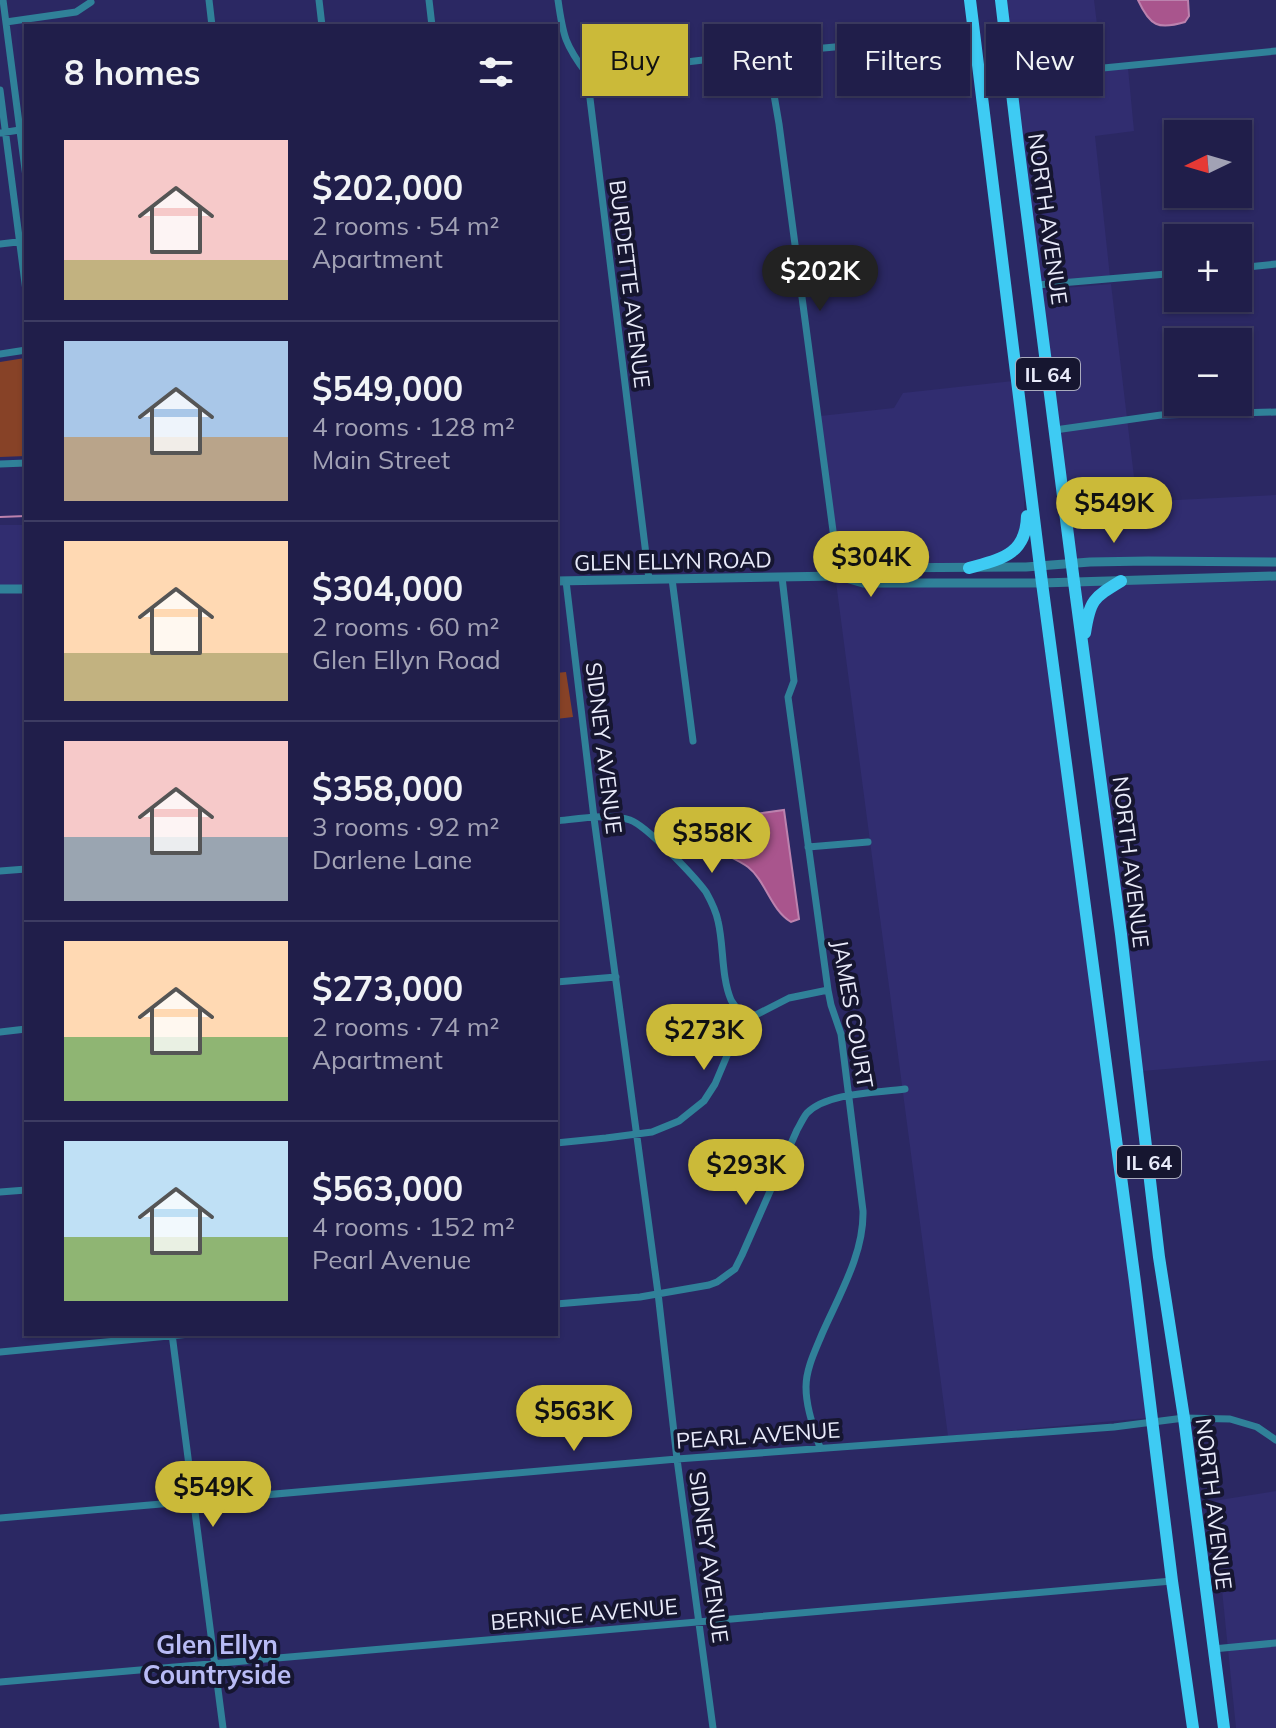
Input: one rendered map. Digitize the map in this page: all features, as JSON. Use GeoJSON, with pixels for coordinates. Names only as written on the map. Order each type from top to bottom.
{"type":"FeatureCollection","features":[{"type":"Feature","properties":{"kind":"main road","name":"IL 64"},"geometry":{"type":"LineString","coordinates":[[970,0],[1025,453],[1193,1728]]}},
{"type":"Feature","properties":{"kind":"main road","name":"NORTH AVENUE"},"geometry":{"type":"LineString","coordinates":[[1001,0],[1004,24]]}},
{"type":"Feature","properties":{"kind":"main road","name":"NORTH AVENUE"},"geometry":{"type":"LineString","coordinates":[[1012,96],[1121,934],[1159,1257],[1184,1418],[1224,1728]]}},
{"type":"Feature","properties":{"kind":"main road"},"geometry":{"type":"LineString","coordinates":[[969,568],[1003,557],[1019,546],[1027,531],[1025,453]]}},
{"type":"Feature","properties":{"kind":"main road"},"geometry":{"type":"LineString","coordinates":[[1085,664],[1088,612],[1095,599],[1121,581]]}},
{"type":"Feature","properties":{"kind":"street"},"geometry":{"type":"LineString","coordinates":[[3,0],[23,130],[3,132]]}},
{"type":"Feature","properties":{"kind":"street"},"geometry":{"type":"LineString","coordinates":[[209,0],[212,24]]}},
{"type":"Feature","properties":{"kind":"street"},"geometry":{"type":"LineString","coordinates":[[319,0],[322,24]]}},
{"type":"Feature","properties":{"kind":"street"},"geometry":{"type":"LineString","coordinates":[[429,0],[432,24]]}},
{"type":"Feature","properties":{"kind":"street","name":"BURDETTE AVENUE"},"geometry":{"type":"LineString","coordinates":[[558,0],[566,43],[582,68]]}},
{"type":"Feature","properties":{"kind":"street"},"geometry":{"type":"LineString","coordinates":[[6,22],[76,12],[91,2]]}},
{"type":"Feature","properties":{"kind":"street"},"geometry":{"type":"LineString","coordinates":[[821,49],[975,34]]}},
{"type":"Feature","properties":{"kind":"street"},"geometry":{"type":"LineString","coordinates":[[1103,68],[1276,51]]}},
{"type":"Feature","properties":{"kind":"street"},"geometry":{"type":"LineString","coordinates":[[980,80],[986,79]]}},
{"type":"Feature","properties":{"kind":"street"},"geometry":{"type":"LineString","coordinates":[[0,90],[3,132],[24,266]]}},
{"type":"Feature","properties":{"kind":"street","name":"BURDETTE AVENUE"},"geometry":{"type":"LineString","coordinates":[[590,96],[649,579]]}},
{"type":"Feature","properties":{"kind":"street"},"geometry":{"type":"LineString","coordinates":[[774,96],[839,576]]}},
{"type":"Feature","properties":{"kind":"street"},"geometry":{"type":"LineString","coordinates":[[0,244],[22,241]]}},
{"type":"Feature","properties":{"kind":"street"},"geometry":{"type":"LineString","coordinates":[[1252,267],[1276,264]]}},
{"type":"Feature","properties":{"kind":"street"},"geometry":{"type":"LineString","coordinates":[[1037,285],[1164,274]]}},
{"type":"Feature","properties":{"kind":"street"},"geometry":{"type":"LineString","coordinates":[[0,354],[24,350]]}},
{"type":"Feature","properties":{"kind":"street"},"geometry":{"type":"LineString","coordinates":[[1055,430],[1161,415],[1276,412]]}},
{"type":"Feature","properties":{"kind":"street"},"geometry":{"type":"LineString","coordinates":[[0,464],[24,463]]}},
{"type":"Feature","properties":{"kind":"street","name":"GLEN ELLYN ROAD"},"geometry":{"type":"LineString","coordinates":[[839,576],[862,568],[969,568],[1148,561],[1276,562]]}},
{"type":"Feature","properties":{"kind":"street","name":"GLEN ELLYN ROAD"},"geometry":{"type":"LineString","coordinates":[[561,581],[839,576],[863,583],[1042,583],[1276,576]]}},
{"type":"Feature","properties":{"kind":"street","name":"JAMES COURT"},"geometry":{"type":"LineString","coordinates":[[782,577],[794,681],[788,697],[828,990],[841,1034],[863,1211],[863,1226],[855,1257],[806,1377],[807,1405],[820,1448]]}},
{"type":"Feature","properties":{"kind":"street"},"geometry":{"type":"LineString","coordinates":[[672,579],[693,741]]}},
{"type":"Feature","properties":{"kind":"street","name":"SIDNEY AVENUE"},"geometry":{"type":"LineString","coordinates":[[561,581],[658,1293],[713,1728]]}},
{"type":"Feature","properties":{"kind":"street"},"geometry":{"type":"LineString","coordinates":[[0,589],[24,589]]}},
{"type":"Feature","properties":{"kind":"street"},"geometry":{"type":"LineString","coordinates":[[558,821],[629,819],[643,826],[701,886],[717,916],[727,989],[732,1003],[746,1020]]}},
{"type":"Feature","properties":{"kind":"street"},"geometry":{"type":"LineString","coordinates":[[808,847],[868,842]]}},
{"type":"Feature","properties":{"kind":"street"},"geometry":{"type":"LineString","coordinates":[[0,871],[24,869]]}},
{"type":"Feature","properties":{"kind":"street"},"geometry":{"type":"LineString","coordinates":[[558,982],[616,977]]}},
{"type":"Feature","properties":{"kind":"street"},"geometry":{"type":"LineString","coordinates":[[558,1143],[664,1128],[679,1121],[704,1101],[746,1020],[789,998],[828,990]]}},
{"type":"Feature","properties":{"kind":"street"},"geometry":{"type":"LineString","coordinates":[[0,1032],[24,1029]]}},
{"type":"Feature","properties":{"kind":"street"},"geometry":{"type":"LineString","coordinates":[[558,1304],[640,1297],[717,1282],[735,1269],[797,1130],[808,1113],[822,1104],[849,1096],[905,1089]]}},
{"type":"Feature","properties":{"kind":"street"},"geometry":{"type":"LineString","coordinates":[[0,1192],[24,1190]]}},
{"type":"Feature","properties":{"kind":"street"},"geometry":{"type":"LineString","coordinates":[[0,1352],[162,1336]]}},
{"type":"Feature","properties":{"kind":"street"},"geometry":{"type":"LineString","coordinates":[[172,1336],[223,1728]]}},
{"type":"Feature","properties":{"kind":"street","name":"PEARL AVENUE"},"geometry":{"type":"LineString","coordinates":[[0,1518],[677,1459],[1102,1428],[1184,1418],[1230,1419],[1257,1427],[1276,1440]]}},
{"type":"Feature","properties":{"kind":"street","name":"BERNICE AVENUE"},"geometry":{"type":"LineString","coordinates":[[0,1682],[1172,1581]]}},
{"type":"Feature","properties":{"kind":"street"},"geometry":{"type":"LineString","coordinates":[[1213,1649],[1276,1643]]}},
{"type":"Feature","properties":{"kind":"shaded area"},"geometry":{"type":"Polygon","coordinates":[[[1003,0],[1094,0],[1097,24],[1006,24],[1003,0]]]}},
{"type":"Feature","properties":{"kind":"shaded area"},"geometry":{"type":"Polygon","coordinates":[[[1138,0],[1188,0],[1189,16],[1185,22],[1168,26],[1156,24],[1138,0]]]}},
{"type":"Feature","properties":{"kind":"shaded area"},"geometry":{"type":"Polygon","coordinates":[[[1128,68],[1134,131],[1095,136],[1110,277],[1039,283],[1014,96],[1103,96],[1103,71],[1128,68]]]}},
{"type":"Feature","properties":{"kind":"shaded area"},"geometry":{"type":"Polygon","coordinates":[[[1111,284],[1137,502],[1276,495],[1276,562],[1076,561],[1040,290],[1111,284]]]}},
{"type":"Feature","properties":{"kind":"shaded area"},"geometry":{"type":"Polygon","coordinates":[[[24,358],[24,456],[0,457],[0,362],[24,358]]]}},
{"type":"Feature","properties":{"kind":"shaded area"},"geometry":{"type":"Polygon","coordinates":[[[1013,381],[1023,454],[1024,530],[1017,544],[1001,554],[967,565],[841,573],[820,416],[894,408],[903,393],[1013,381]]]}},
{"type":"Feature","properties":{"kind":"shaded area"},"geometry":{"type":"Polygon","coordinates":[[[0,525],[24,525],[24,588],[0,588],[0,525]]]}},
{"type":"Feature","properties":{"kind":"shaded area"},"geometry":{"type":"Polygon","coordinates":[[[1276,581],[1276,1060],[1142,1071],[1079,585],[1276,581]]]}},
{"type":"Feature","properties":{"kind":"shaded area"},"geometry":{"type":"Polygon","coordinates":[[[836,582],[1036,588],[1090,964],[1147,1418],[948,1436],[836,582]]]}},
{"type":"Feature","properties":{"kind":"shaded area"},"geometry":{"type":"Polygon","coordinates":[[[566,672],[573,717],[558,719],[558,673],[566,672]]]}},
{"type":"Feature","properties":{"kind":"shaded area"},"geometry":{"type":"Polygon","coordinates":[[[784,810],[799,919],[791,922],[778,910],[748,867],[703,841],[696,822],[784,810]]]}},
{"type":"Feature","properties":{"kind":"shaded area"},"geometry":{"type":"Polygon","coordinates":[[[1276,1491],[1276,1728],[1236,1728],[1213,1501],[1276,1491]]]}},
{"type":"Feature","properties":{"kind":"waterway"},"geometry":{"type":"LineString","coordinates":[[0,517],[24,516]]}},
{"type":"Feature","properties":{"kind":"district","name":"Glen Ellyn Countryside"},"geometry":{"type":"Point","coordinates":[217,1659]}}]}
